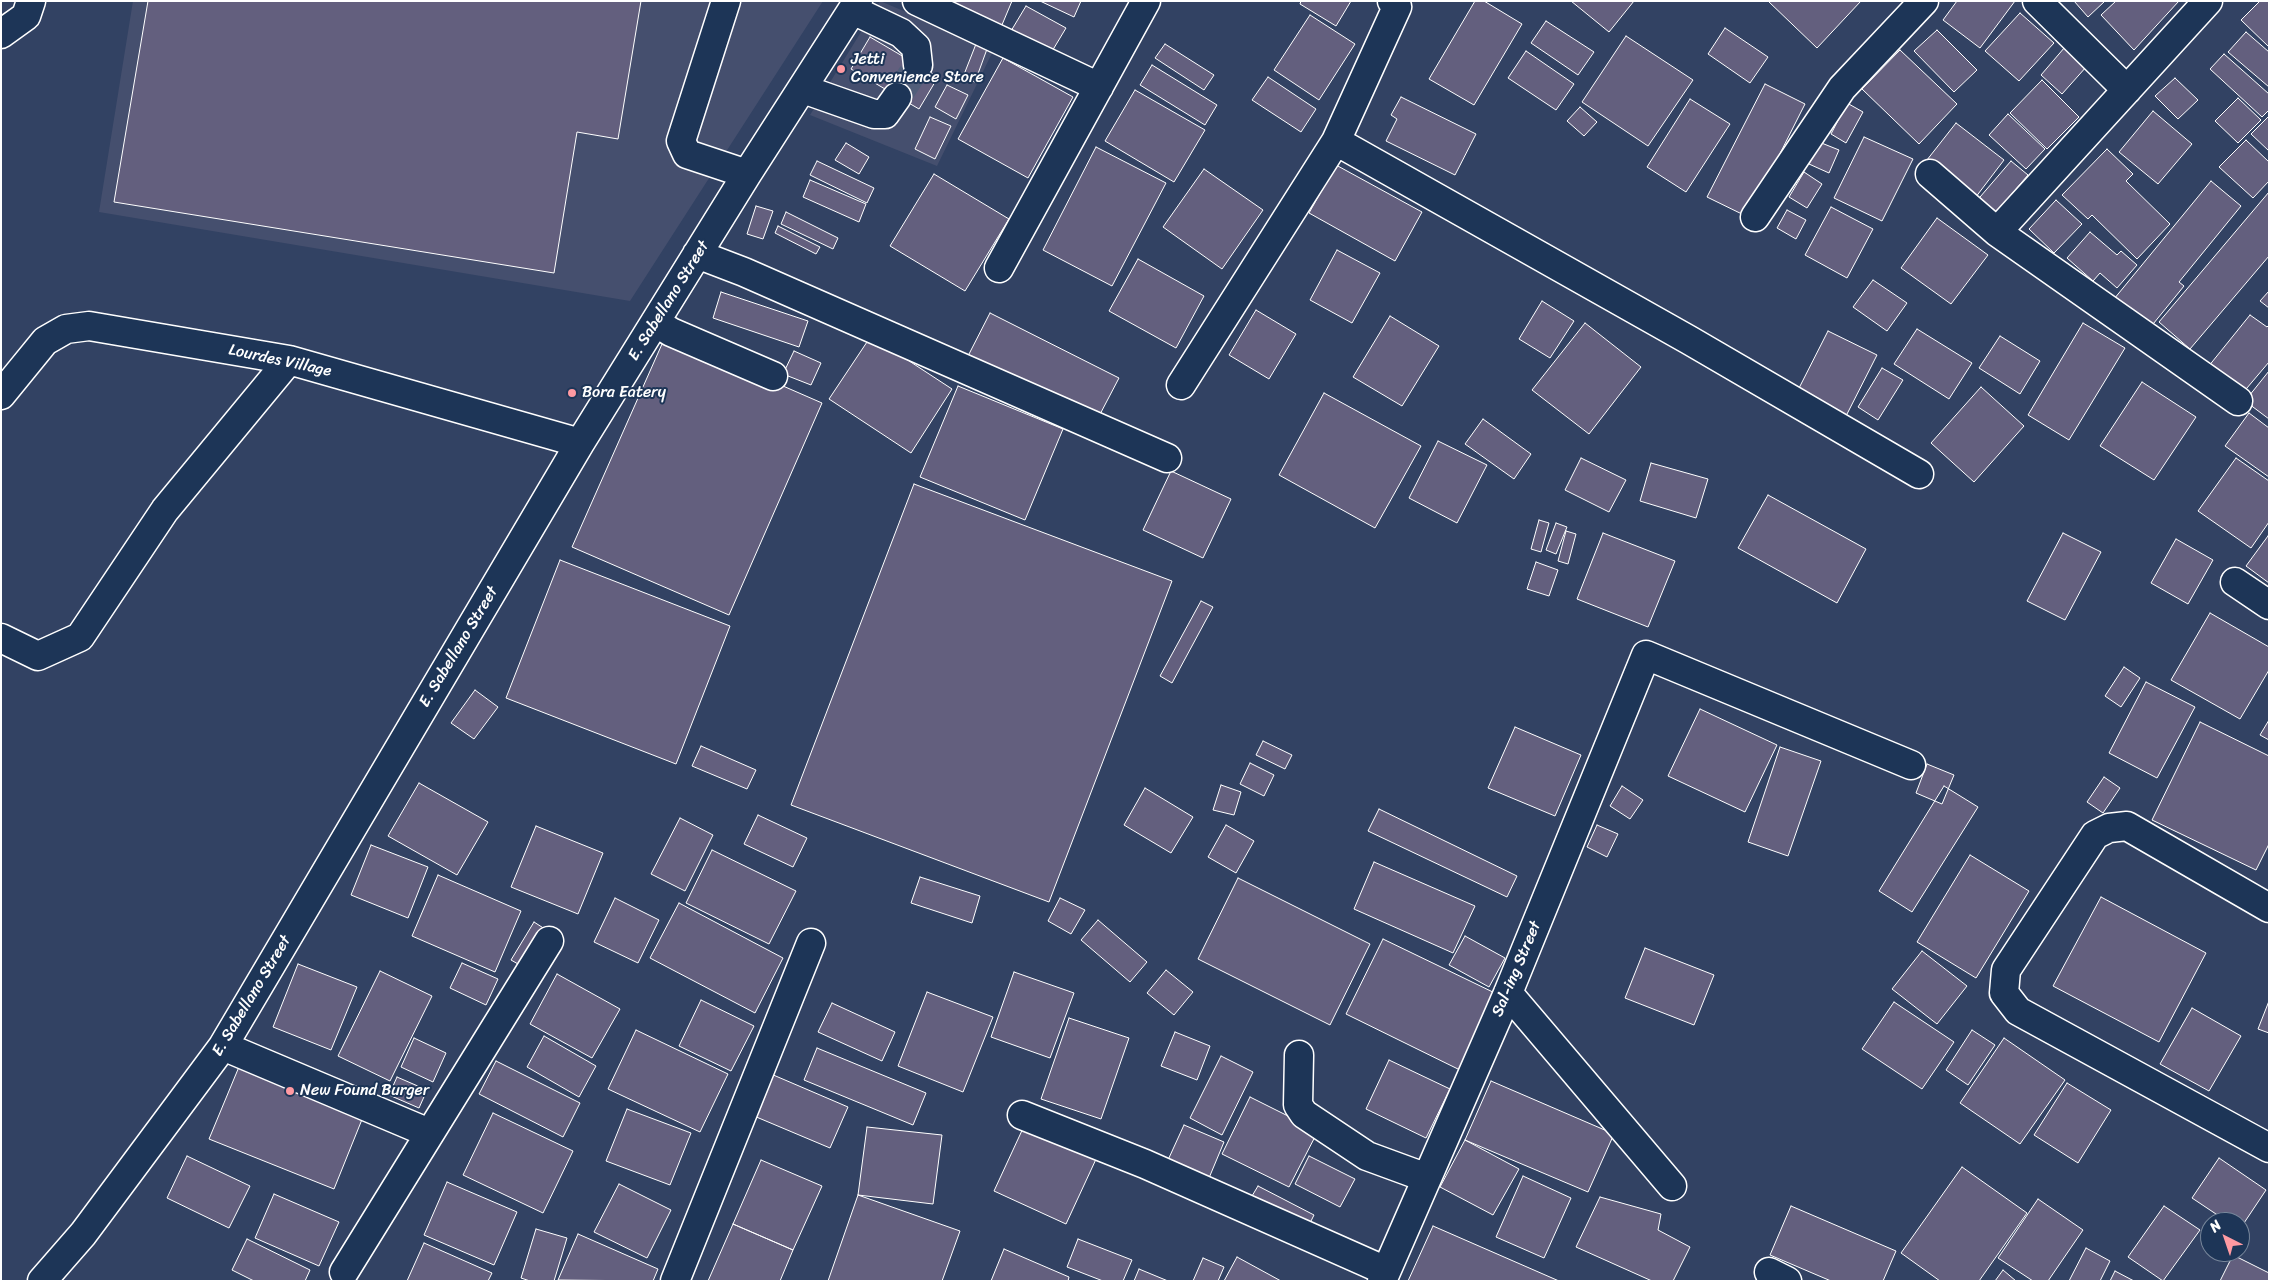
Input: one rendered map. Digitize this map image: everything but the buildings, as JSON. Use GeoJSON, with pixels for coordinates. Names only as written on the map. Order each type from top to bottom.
{"type":"FeatureCollection","features":[{"type":"Feature","properties":{"kind":"street"},"geometry":{"type":"LineString","coordinates":[[1,34],[26,16],[31,1]]}},
{"type":"Feature","properties":{"kind":"street"},"geometry":{"type":"LineString","coordinates":[[726,1],[682,141],[687,154],[747,174]]}},
{"type":"Feature","properties":{"kind":"street"},"geometry":{"type":"LineString","coordinates":[[917,1],[1099,87]]}},
{"type":"Feature","properties":{"kind":"street"},"geometry":{"type":"LineString","coordinates":[[999,268],[1146,1]]}},
{"type":"Feature","properties":{"kind":"street"},"geometry":{"type":"LineString","coordinates":[[1181,385],[1336,142],[1397,7],[1392,1]]}},
{"type":"Feature","properties":{"kind":"street"},"geometry":{"type":"LineString","coordinates":[[1755,217],[1842,88],[1924,1]]}},
{"type":"Feature","properties":{"kind":"street"},"geometry":{"type":"LineString","coordinates":[[2037,1],[2127,90]]}},
{"type":"Feature","properties":{"kind":"street"},"geometry":{"type":"LineString","coordinates":[[1997,232],[2208,1]]}},
{"type":"Feature","properties":{"kind":"street"},"geometry":{"type":"LineString","coordinates":[[855,6],[901,32],[916,47],[918,65]]}},
{"type":"Feature","properties":{"kind":"street","name":"E. Sabellano Street"},"geometry":{"type":"LineString","coordinates":[[42,1281],[83,1234],[223,1046],[580,443],[747,174],[855,6]]}},
{"type":"Feature","properties":{"kind":"street"},"geometry":{"type":"LineString","coordinates":[[803,89],[874,114],[885,114],[897,97]]}},
{"type":"Feature","properties":{"kind":"street"},"geometry":{"type":"LineString","coordinates":[[1336,142],[1688,340],[1919,474]]}},
{"type":"Feature","properties":{"kind":"street"},"geometry":{"type":"LineString","coordinates":[[1930,174],[1997,232],[2238,401]]}},
{"type":"Feature","properties":{"kind":"street"},"geometry":{"type":"LineString","coordinates":[[697,254],[744,272],[1167,458]]}},
{"type":"Feature","properties":{"kind":"street"},"geometry":{"type":"LineString","coordinates":[[655,322],[671,332],[773,376]]}},
{"type":"Feature","properties":{"kind":"street","name":"Lourdes Village"},"geometry":{"type":"LineString","coordinates":[[1,395],[45,341],[66,329],[89,326],[289,360],[580,443]]}},
{"type":"Feature","properties":{"kind":"street"},"geometry":{"type":"LineString","coordinates":[[1,638],[38,656],[80,637],[165,510],[289,360]]}},
{"type":"Feature","properties":{"kind":"street"},"geometry":{"type":"LineString","coordinates":[[2235,582],[2269,605]]}},
{"type":"Feature","properties":{"kind":"street","name":"Sal-ing Street"},"geometry":{"type":"LineString","coordinates":[[1384,1276],[1508,993],[1646,655],[1911,765]]}},
{"type":"Feature","properties":{"kind":"street"},"geometry":{"type":"LineString","coordinates":[[2269,908],[2127,826],[2109,828],[2095,835],[2006,970],[2004,993],[2018,1010],[2269,1148]]}},
{"type":"Feature","properties":{"kind":"street"},"geometry":{"type":"LineString","coordinates":[[344,1272],[549,940]]}},
{"type":"Feature","properties":{"kind":"street"},"geometry":{"type":"LineString","coordinates":[[675,1281],[811,943]]}},
{"type":"Feature","properties":{"kind":"street"},"geometry":{"type":"LineString","coordinates":[[1508,993],[1672,1186]]}},
{"type":"Feature","properties":{"kind":"street"},"geometry":{"type":"LineString","coordinates":[[223,1046],[429,1133]]}},
{"type":"Feature","properties":{"kind":"street"},"geometry":{"type":"LineString","coordinates":[[1299,1055],[1298,1105],[1304,1114],[1367,1156],[1427,1178]]}},
{"type":"Feature","properties":{"kind":"street"},"geometry":{"type":"LineString","coordinates":[[1022,1115],[1145,1164],[1384,1276]]}},
{"type":"Feature","properties":{"kind":"shaded area"},"geometry":{"type":"Polygon","coordinates":[[[133,1],[823,1],[630,301],[99,212],[133,1]]]}},
{"type":"Feature","properties":{"kind":"shaded area"},"geometry":{"type":"Polygon","coordinates":[[[880,1],[994,49],[937,166],[810,115],[880,1]]]}},
{"type":"Feature","properties":{"kind":"tunnel"},"geometry":{"type":"LineString","coordinates":[[897,97],[918,65]]}},
{"type":"Feature","properties":{"kind":"place","name":"Jetti Convenience Store"},"geometry":{"type":"Point","coordinates":[841,69]}},
{"type":"Feature","properties":{"kind":"place","name":"Bora Eatery"},"geometry":{"type":"Point","coordinates":[572,393]}},
{"type":"Feature","properties":{"kind":"place","name":"New Found Burger"},"geometry":{"type":"Point","coordinates":[290,1091]}}]}
